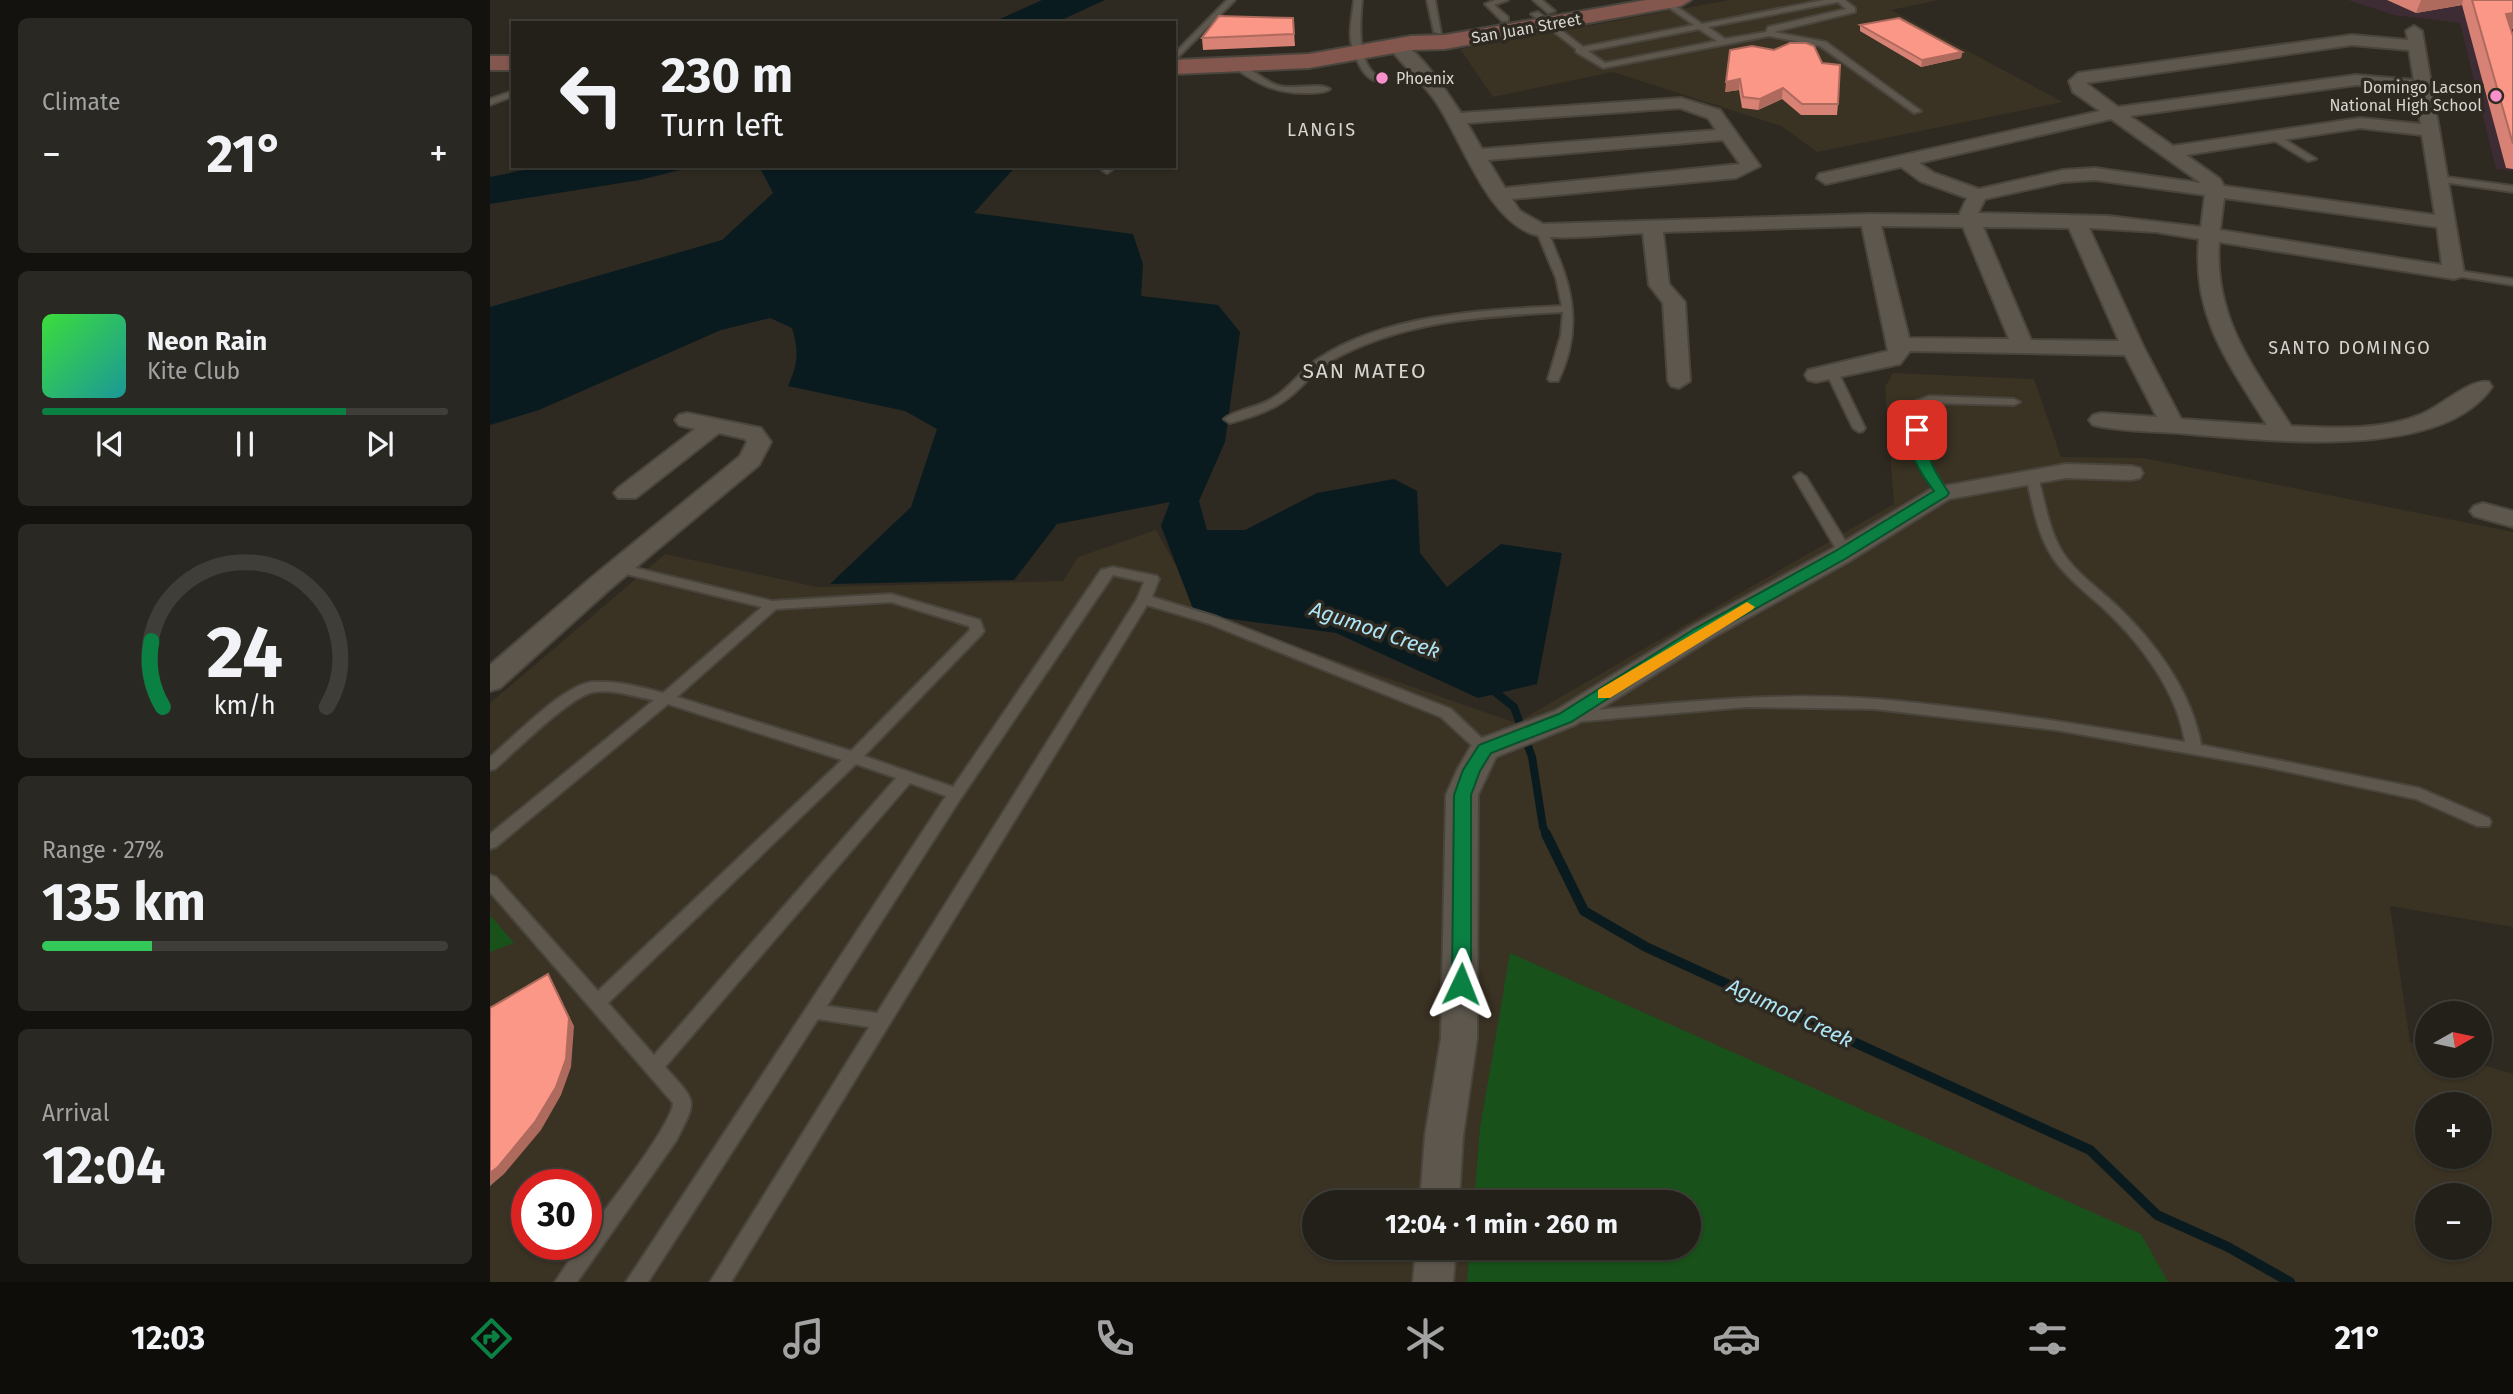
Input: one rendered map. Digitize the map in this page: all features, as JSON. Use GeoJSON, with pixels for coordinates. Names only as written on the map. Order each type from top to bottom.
{"type":"FeatureCollection","features":[{"type":"Feature","properties":{"kind":"main road","name":"San Juan Street"},"geometry":{"type":"LineString","coordinates":[[1176,67],[1238,66],[1403,45],[1445,43],[1543,12],[1616,0]]}},
{"type":"Feature","properties":{"kind":"main road","name":"San Juan Street"},"geometry":{"type":"LineString","coordinates":[[1403,45],[1505,9],[1543,12],[1670,1]]}},
{"type":"Feature","properties":{"kind":"main road"},"geometry":{"type":"LineString","coordinates":[[490,63],[511,63]]}},
{"type":"Feature","properties":{"kind":"street"},"geometry":{"type":"LineString","coordinates":[[1403,45],[1409,57],[1456,119],[1517,220],[1541,230],[1870,220],[2132,223],[2210,235],[2454,273],[2415,38],[2352,40],[2122,71],[2077,81],[2079,88],[2210,179],[2215,189],[2210,235],[2209,286],[2215,309],[2227,339],[2282,431]]}},
{"type":"Feature","properties":{"kind":"street"},"geometry":{"type":"LineString","coordinates":[[1826,178],[2115,113],[2356,80],[2423,86]]}},
{"type":"Feature","properties":{"kind":"street"},"geometry":{"type":"LineString","coordinates":[[1456,119],[1671,102],[1706,109],[1720,121],[1750,162],[1748,169],[1501,194]]}},
{"type":"Feature","properties":{"kind":"street"},"geometry":{"type":"LineString","coordinates":[[2171,152],[2360,123],[2432,131]]}},
{"type":"Feature","properties":{"kind":"street"},"geometry":{"type":"LineString","coordinates":[[1478,155],[1730,134]]}},
{"type":"Feature","properties":{"kind":"street"},"geometry":{"type":"LineString","coordinates":[[1902,159],[1927,177],[1978,195],[2077,174],[2215,189],[2447,223]]}},
{"type":"Feature","properties":{"kind":"street"},"geometry":{"type":"LineString","coordinates":[[1978,195],[1968,213],[1970,220],[2023,346]]}},
{"type":"Feature","properties":{"kind":"street"},"geometry":{"type":"LineString","coordinates":[[1824,374],[1892,359],[1899,354],[1900,344],[1870,220]]}},
{"type":"Feature","properties":{"kind":"street"},"geometry":{"type":"LineString","coordinates":[[2076,221],[2133,348],[2172,424]]}},
{"type":"Feature","properties":{"kind":"street"},"geometry":{"type":"LineString","coordinates":[[1652,227],[1659,285],[1674,302],[1679,381]]}},
{"type":"Feature","properties":{"kind":"street"},"geometry":{"type":"LineString","coordinates":[[1900,344],[2133,348]]}},
{"type":"Feature","properties":{"kind":"street"},"geometry":{"type":"LineString","coordinates":[[2101,420],[2282,431],[2381,431],[2436,415],[2468,400],[2481,387]]}},
{"type":"Feature","properties":{"kind":"street"},"geometry":{"type":"LineString","coordinates":[[490,681],[750,460],[760,442],[753,433],[687,420]]}},
{"type":"Feature","properties":{"kind":"street"},"geometry":{"type":"LineString","coordinates":[[627,493],[715,425]]}},
{"type":"Feature","properties":{"kind":"street"},"geometry":{"type":"LineString","coordinates":[[1440,1190],[1444,1136],[1459,1038],[1463,958],[1462,795],[1472,770],[1490,747],[1559,720],[1702,632],[1845,552],[1942,493],[2066,471],[2131,473]]}},
{"type":"Feature","properties":{"kind":"street"},"geometry":{"type":"LineString","coordinates":[[2483,511],[2513,519]]}},
{"type":"Feature","properties":{"kind":"street"},"geometry":{"type":"LineString","coordinates":[[1433,1282],[1435,1260]]}},
{"type":"Feature","properties":{"kind":"lane"},"geometry":{"type":"LineString","coordinates":[[1176,57],[1231,0]]}},
{"type":"Feature","properties":{"kind":"lane"},"geometry":{"type":"LineString","coordinates":[[1358,0],[1355,40],[1369,75],[1376,79]]}},
{"type":"Feature","properties":{"kind":"lane"},"geometry":{"type":"LineString","coordinates":[[1431,0],[1438,32]]}},
{"type":"Feature","properties":{"kind":"lane"},"geometry":{"type":"LineString","coordinates":[[1579,50],[1839,0],[1852,10],[1771,29],[1769,34]]}},
{"type":"Feature","properties":{"kind":"lane"},"geometry":{"type":"LineString","coordinates":[[1670,1],[1724,42]]}},
{"type":"Feature","properties":{"kind":"lane"},"geometry":{"type":"LineString","coordinates":[[1543,12],[1579,50],[1596,63],[1613,66],[1769,34],[1823,44],[1917,111]]}},
{"type":"Feature","properties":{"kind":"lane"},"geometry":{"type":"LineString","coordinates":[[1238,66],[1261,84],[1282,91],[1326,89]]}},
{"type":"Feature","properties":{"kind":"lane"},"geometry":{"type":"LineString","coordinates":[[490,102],[511,94]]}},
{"type":"Feature","properties":{"kind":"lane"},"geometry":{"type":"LineString","coordinates":[[2273,136],[2311,159]]}},
{"type":"Feature","properties":{"kind":"lane"},"geometry":{"type":"LineString","coordinates":[[2439,179],[2513,189]]}},
{"type":"Feature","properties":{"kind":"lane"},"geometry":{"type":"LineString","coordinates":[[1541,230],[1552,254],[1568,309],[1562,351],[1554,379]]}},
{"type":"Feature","properties":{"kind":"lane"},"geometry":{"type":"LineString","coordinates":[[2454,273],[2513,282]]}},
{"type":"Feature","properties":{"kind":"lane"},"geometry":{"type":"LineString","coordinates":[[1230,419],[1284,396],[1321,362],[1400,328],[1462,314],[1568,309]]}},
{"type":"Feature","properties":{"kind":"lane"},"geometry":{"type":"LineString","coordinates":[[1824,374],[1859,428]]}},
{"type":"Feature","properties":{"kind":"lane"},"geometry":{"type":"LineString","coordinates":[[1942,493],[1926,471],[1918,452],[1917,403],[1929,399],[2014,401]]}},
{"type":"Feature","properties":{"kind":"lane"},"geometry":{"type":"LineString","coordinates":[[1800,477],[1845,552]]}},
{"type":"Feature","properties":{"kind":"lane"},"geometry":{"type":"LineString","coordinates":[[2032,477],[2051,544],[2067,567],[2117,614],[2147,651],[2183,704],[2194,749]]}},
{"type":"Feature","properties":{"kind":"lane"},"geometry":{"type":"LineString","coordinates":[[598,1002],[853,758],[977,631],[975,623],[891,598],[772,605],[620,568]]}},
{"type":"Feature","properties":{"kind":"lane"},"geometry":{"type":"LineString","coordinates":[[636,1282],[956,794],[1106,573],[1113,571],[1152,579],[1144,599],[720,1282]]}},
{"type":"Feature","properties":{"kind":"lane"},"geometry":{"type":"LineString","coordinates":[[1144,599],[1212,620],[1446,713],[1490,747]]}},
{"type":"Feature","properties":{"kind":"lane"},"geometry":{"type":"LineString","coordinates":[[490,842],[665,699],[772,605]]}},
{"type":"Feature","properties":{"kind":"lane"},"geometry":{"type":"LineString","coordinates":[[490,765],[576,695],[591,687],[605,685],[665,699],[853,758],[956,794]]}},
{"type":"Feature","properties":{"kind":"lane"},"geometry":{"type":"LineString","coordinates":[[1559,720],[1746,702],[1874,704],[2056,725],[2194,749],[2419,794],[2483,822]]}},
{"type":"Feature","properties":{"kind":"lane"},"geometry":{"type":"LineString","coordinates":[[654,1067],[907,776]]}},
{"type":"Feature","properties":{"kind":"lane"},"geometry":{"type":"LineString","coordinates":[[490,881],[677,1092],[682,1110],[669,1135],[565,1282]]}},
{"type":"Feature","properties":{"kind":"lane"},"geometry":{"type":"LineString","coordinates":[[813,1011],[882,1021]]}},
{"type":"Feature","properties":{"kind":"shaded area"},"geometry":{"type":"Polygon","coordinates":[[[1730,0],[1939,0],[1891,10],[2063,102],[1817,152],[1781,126],[1613,72],[1493,97],[1460,49],[1730,0]]]}},
{"type":"Feature","properties":{"kind":"shaded area","name":"Domingo Lacson National High School"},"geometry":{"type":"Polygon","coordinates":[[[2348,0],[2513,0],[2513,171],[2496,169],[2460,23],[2394,15],[2348,0]]]}},
{"type":"Feature","properties":{"kind":"shaded area"},"geometry":{"type":"Polygon","coordinates":[[[1893,373],[2034,379],[2061,457],[2143,458],[2513,532],[2513,927],[2390,906],[2410,1042],[2415,1044],[2415,1078],[2492,1078],[2492,1068],[2513,1074],[2513,1282],[490,1282],[490,703],[665,554],[817,587],[1063,581],[1078,557],[1156,530],[1203,614],[1516,723],[1894,504],[1885,387],[1893,373]]]}},
{"type":"Feature","properties":{"kind":"green space"},"geometry":{"type":"Polygon","coordinates":[[[490,915],[514,943],[490,952],[490,915]]]}},
{"type":"Feature","properties":{"kind":"green space"},"geometry":{"type":"Polygon","coordinates":[[[1510,953],[2141,1234],[2168,1282],[1467,1282],[1469,1260],[1701,1260],[1701,1190],[1475,1190],[1480,1128],[1510,953]]]}},
{"type":"Feature","properties":{"kind":"water"},"geometry":{"type":"Polygon","coordinates":[[[1042,0],[1105,0],[1059,21],[995,21],[1042,0]]]}},
{"type":"Feature","properties":{"kind":"water"},"geometry":{"type":"Polygon","coordinates":[[[534,168],[688,168],[640,180],[490,204],[490,177],[534,168]]]}},
{"type":"Feature","properties":{"kind":"water"},"geometry":{"type":"Polygon","coordinates":[[[760,168],[1014,168],[974,213],[1133,234],[1143,264],[1141,296],[1218,305],[1240,332],[1225,442],[1199,501],[1207,530],[1245,530],[1317,493],[1394,479],[1417,491],[1420,553],[1447,587],[1501,544],[1562,553],[1537,684],[1478,698],[1336,633],[1195,614],[1161,526],[1170,502],[1057,524],[1014,580],[830,584],[911,507],[937,429],[905,411],[788,386],[796,357],[792,328],[770,318],[721,330],[539,410],[490,425],[490,307],[722,240],[773,193],[760,168]]]}},
{"type":"Feature","properties":{"kind":"building"},"geometry":{"type":"Polygon","coordinates":[[[2472,0],[2513,0],[2513,13],[2506,14],[2513,36],[2513,144],[2472,0]]]}},
{"type":"Feature","properties":{"kind":"building"},"geometry":{"type":"Polygon","coordinates":[[[1219,16],[1293,18],[1294,34],[1202,38],[1219,16]]]}},
{"type":"Feature","properties":{"kind":"building"},"geometry":{"type":"Polygon","coordinates":[[[1899,18],[1962,52],[1922,60],[1860,25],[1899,18]]]}},
{"type":"Feature","properties":{"kind":"building"},"geometry":{"type":"Polygon","coordinates":[[[1790,43],[1814,46],[1822,63],[1840,65],[1838,104],[1802,104],[1783,88],[1760,99],[1743,97],[1740,79],[1726,82],[1730,50],[1752,46],[1774,50],[1790,43]]]}},
{"type":"Feature","properties":{"kind":"building"},"geometry":{"type":"Polygon","coordinates":[[[548,974],[569,1018],[566,1059],[556,1087],[535,1122],[490,1173],[490,1008],[548,974]]]}},
{"type":"Feature","properties":{"kind":"waterway","name":"Agumod Creek"},"geometry":{"type":"LineString","coordinates":[[1490,688],[1514,707],[1532,757],[1543,827],[1547,836]]}},
{"type":"Feature","properties":{"kind":"waterway","name":"Agumod Creek"},"geometry":{"type":"LineString","coordinates":[[1546,834],[1584,911],[1646,947],[2090,1150],[2157,1215],[2228,1247],[2290,1282]]}},
{"type":"Feature","properties":{"kind":"slow traffic"},"geometry":{"type":"LineString","coordinates":[[1604,694],[1747,607]]}},
{"type":"Feature","properties":{"kind":"place","name":"Phoenix"},"geometry":{"type":"Point","coordinates":[1382,78]}},
{"type":"Feature","properties":{"kind":"place","name":"Domingo Lacson National High School"},"geometry":{"type":"Point","coordinates":[2496,96]}},
{"type":"Feature","properties":{"kind":"district","name":"LANGIS"},"geometry":{"type":"Point","coordinates":[1322,130]}},
{"type":"Feature","properties":{"kind":"district","name":"SANTO DOMINGO"},"geometry":{"type":"Point","coordinates":[2350,348]}},
{"type":"Feature","properties":{"kind":"district","name":"SAN MATEO"},"geometry":{"type":"Point","coordinates":[1365,371]}},
{"type":"Feature","properties":{"kind":"route"},"geometry":{"type":"LineString","coordinates":[[1461,984],[1462,795],[1472,770],[1485,749],[1565,718],[1702,632],[1839,556],[1942,493],[1926,471],[1918,452],[1917,430]]}}]}
